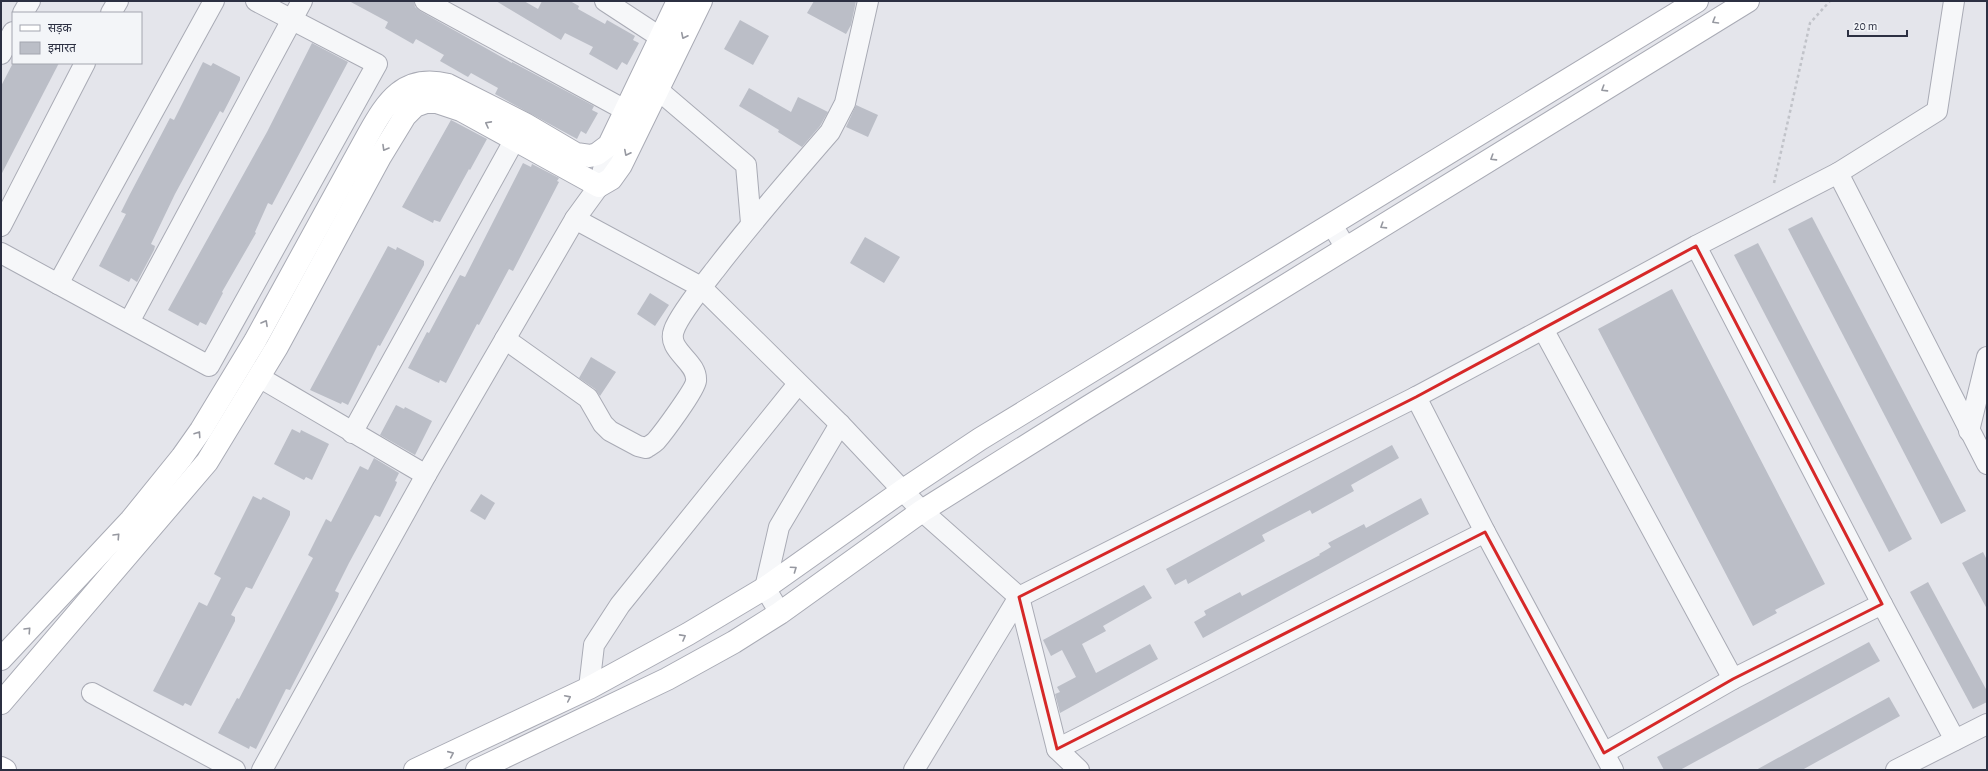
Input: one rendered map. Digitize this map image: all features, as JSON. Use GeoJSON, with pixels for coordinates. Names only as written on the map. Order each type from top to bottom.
{"type":"FeatureCollection","features":[{"type":"Feature","properties":{"kind":"main road"},"geometry":{"type":"LineString","coordinates":[[4,650],[131,520],[157,490],[201,430],[259,334],[374,123],[384,108],[403,89],[415,84],[426,82],[448,85],[525,124],[567,150],[582,156],[597,154],[609,145],[678,1]]}},
{"type":"Feature","properties":{"kind":"main road"},"geometry":{"type":"LineString","coordinates":[[1,703],[207,462],[259,377],[392,136],[405,116],[415,106],[426,102],[437,102],[450,105],[599,186],[611,179],[617,173],[701,1]]}},
{"type":"Feature","properties":{"kind":"main road"},"geometry":{"type":"LineString","coordinates":[[415,770],[589,688],[688,634],[766,588],[902,491],[980,439],[1697,1]]}},
{"type":"Feature","properties":{"kind":"main road"},"geometry":{"type":"LineString","coordinates":[[477,770],[667,679],[780,613],[922,511],[1088,406],[1748,1]]}},
{"type":"Feature","properties":{"kind":"main road"},"geometry":{"type":"LineString","coordinates":[[1,768],[5,770]]}},
{"type":"Feature","properties":{"kind":"street"},"geometry":{"type":"LineString","coordinates":[[24,12],[30,1]]}},
{"type":"Feature","properties":{"kind":"street"},"geometry":{"type":"LineString","coordinates":[[112,12],[118,1]]}},
{"type":"Feature","properties":{"kind":"street"},"geometry":{"type":"LineString","coordinates":[[58,284],[214,1]]}},
{"type":"Feature","properties":{"kind":"street"},"geometry":{"type":"LineString","coordinates":[[209,366],[377,64],[256,1]]}},
{"type":"Feature","properties":{"kind":"street"},"geometry":{"type":"LineString","coordinates":[[129,322],[302,1]]}},
{"type":"Feature","properties":{"kind":"street"},"geometry":{"type":"LineString","coordinates":[[425,1],[625,110]]}},
{"type":"Feature","properties":{"kind":"street"},"geometry":{"type":"LineString","coordinates":[[605,1],[660,37]]}},
{"type":"Feature","properties":{"kind":"street"},"geometry":{"type":"LineString","coordinates":[[506,339],[588,398],[603,424],[610,431],[638,446],[646,448],[655,442],[692,392],[696,380],[694,371],[678,350],[672,338],[674,329],[701,288],[751,223],[830,132],[845,103],[868,1]]}},
{"type":"Feature","properties":{"kind":"street"},"geometry":{"type":"LineString","coordinates":[[914,770],[1019,597],[1416,397],[1696,246],[1838,173],[1937,111],[1954,1]]}},
{"type":"Feature","properties":{"kind":"street"},"geometry":{"type":"LineString","coordinates":[[1,54],[12,34]]}},
{"type":"Feature","properties":{"kind":"street"},"geometry":{"type":"LineString","coordinates":[[1,226],[85,64]]}},
{"type":"Feature","properties":{"kind":"street"},"geometry":{"type":"LineString","coordinates":[[658,89],[746,165],[751,223]]}},
{"type":"Feature","properties":{"kind":"street"},"geometry":{"type":"LineString","coordinates":[[352,433],[515,139]]}},
{"type":"Feature","properties":{"kind":"street"},"geometry":{"type":"LineString","coordinates":[[262,770],[426,475],[575,219],[599,186],[609,145]]}},
{"type":"Feature","properties":{"kind":"street"},"geometry":{"type":"LineString","coordinates":[[1838,173],[1987,464]]}},
{"type":"Feature","properties":{"kind":"street"},"geometry":{"type":"LineString","coordinates":[[575,219],[701,288],[840,424],[922,511],[1019,597],[1057,749],[1079,770]]}},
{"type":"Feature","properties":{"kind":"street"},"geometry":{"type":"LineString","coordinates":[[1332,225],[1346,248]]}},
{"type":"Feature","properties":{"kind":"street"},"geometry":{"type":"LineString","coordinates":[[1696,246],[1882,604],[1955,740]]}},
{"type":"Feature","properties":{"kind":"street"},"geometry":{"type":"LineString","coordinates":[[1,253],[232,378]]}},
{"type":"Feature","properties":{"kind":"street"},"geometry":{"type":"LineString","coordinates":[[1543,329],[1733,679]]}},
{"type":"Feature","properties":{"kind":"street"},"geometry":{"type":"LineString","coordinates":[[1969,431],[1987,357]]}},
{"type":"Feature","properties":{"kind":"street"},"geometry":{"type":"LineString","coordinates":[[259,377],[352,433],[426,475]]}},
{"type":"Feature","properties":{"kind":"street"},"geometry":{"type":"LineString","coordinates":[[589,688],[594,645],[620,605],[798,384]]}},
{"type":"Feature","properties":{"kind":"street"},"geometry":{"type":"LineString","coordinates":[[1416,397],[1485,532],[1613,770]]}},
{"type":"Feature","properties":{"kind":"street"},"geometry":{"type":"LineString","coordinates":[[780,613],[766,588],[779,527],[840,424]]}},
{"type":"Feature","properties":{"kind":"street"},"geometry":{"type":"LineString","coordinates":[[1057,749],[1485,532]]}},
{"type":"Feature","properties":{"kind":"street"},"geometry":{"type":"LineString","coordinates":[[1604,753],[1733,679],[1882,604]]}},
{"type":"Feature","properties":{"kind":"street"},"geometry":{"type":"LineString","coordinates":[[92,693],[235,770]]}},
{"type":"Feature","properties":{"kind":"street"},"geometry":{"type":"LineString","coordinates":[[1896,770],[1987,724]]}},
{"type":"Feature","properties":{"kind":"path"},"geometry":{"type":"LineString","coordinates":[[1769,208],[1810,23],[1830,1]]}},
{"type":"Feature","properties":{"kind":"highlighted area"},"geometry":{"type":"Polygon","coordinates":[[[1696,246],[1882,604],[1733,679],[1604,753],[1485,532],[1057,749],[1019,597],[1416,397],[1696,246]]]}},
{"type":"Feature","properties":{"kind":"building"},"geometry":{"type":"Polygon","coordinates":[[[349,1],[414,1],[415,7],[420,11],[512,63],[594,106],[592,110],[598,113],[586,134],[581,131],[577,139],[495,94],[498,88],[471,73],[468,77],[440,61],[444,55],[416,39],[413,44],[385,28],[388,22],[349,1]]]}},
{"type":"Feature","properties":{"kind":"building"},"geometry":{"type":"Polygon","coordinates":[[[496,1],[524,1],[538,9],[542,1],[570,1],[579,6],[578,9],[605,24],[607,20],[635,36],[633,40],[639,43],[627,65],[622,62],[617,70],[589,54],[593,47],[565,33],[561,40],[496,1]]]}},
{"type":"Feature","properties":{"kind":"building"},"geometry":{"type":"Polygon","coordinates":[[[814,1],[856,1],[851,25],[846,34],[807,13],[814,1]]]}},
{"type":"Feature","properties":{"kind":"building"},"geometry":{"type":"Polygon","coordinates":[[[740,20],[769,36],[753,65],[724,49],[740,20]]]}},
{"type":"Feature","properties":{"kind":"building"},"geometry":{"type":"Polygon","coordinates":[[[312,43],[348,62],[272,205],[268,203],[255,232],[256,233],[222,292],[223,293],[206,325],[200,322],[198,326],[168,310],[267,132],[312,43]]]}},
{"type":"Feature","properties":{"kind":"building"},"geometry":{"type":"Polygon","coordinates":[[[203,62],[211,66],[213,63],[240,77],[240,80],[223,113],[220,111],[175,194],[151,244],[155,246],[154,250],[137,282],[131,278],[129,282],[99,266],[126,214],[121,212],[129,196],[170,118],[174,120],[203,62]]]}},
{"type":"Feature","properties":{"kind":"building"},"geometry":{"type":"Polygon","coordinates":[[[12,64],[58,64],[1,175],[1,86],[12,64]]]}},
{"type":"Feature","properties":{"kind":"building"},"geometry":{"type":"Polygon","coordinates":[[[749,88],[791,112],[798,97],[828,112],[820,126],[802,147],[778,132],[779,130],[739,106],[749,88]]]}},
{"type":"Feature","properties":{"kind":"building"},"geometry":{"type":"Polygon","coordinates":[[[856,105],[878,115],[868,137],[846,127],[856,105]]]}},
{"type":"Feature","properties":{"kind":"building"},"geometry":{"type":"Polygon","coordinates":[[[451,120],[487,139],[440,222],[434,220],[433,223],[402,207],[451,120]]]}},
{"type":"Feature","properties":{"kind":"building"},"geometry":{"type":"Polygon","coordinates":[[[523,163],[531,167],[532,164],[559,178],[557,181],[559,182],[513,271],[509,269],[479,325],[477,324],[446,383],[440,380],[439,383],[408,368],[427,332],[429,333],[460,275],[465,277],[523,163]]]}},
{"type":"Feature","properties":{"kind":"building"},"geometry":{"type":"Polygon","coordinates":[[[1812,217],[1966,511],[1941,524],[1788,229],[1812,217]]]}},
{"type":"Feature","properties":{"kind":"building"},"geometry":{"type":"Polygon","coordinates":[[[865,237],[900,257],[884,283],[850,263],[865,237]]]}},
{"type":"Feature","properties":{"kind":"building"},"geometry":{"type":"Polygon","coordinates":[[[1758,243],[1912,539],[1889,552],[1734,255],[1758,243]]]}},
{"type":"Feature","properties":{"kind":"building"},"geometry":{"type":"Polygon","coordinates":[[[388,246],[396,250],[397,247],[424,261],[424,265],[380,346],[378,345],[348,405],[342,402],[341,404],[310,390],[388,246]]]}},
{"type":"Feature","properties":{"kind":"building"},"geometry":{"type":"Polygon","coordinates":[[[1672,289],[1825,584],[1775,610],[1777,613],[1753,626],[1598,329],[1672,289]]]}},
{"type":"Feature","properties":{"kind":"building"},"geometry":{"type":"Polygon","coordinates":[[[650,293],[669,305],[655,326],[637,314],[650,293]]]}},
{"type":"Feature","properties":{"kind":"building"},"geometry":{"type":"Polygon","coordinates":[[[591,357],[616,372],[600,396],[595,389],[579,378],[591,357]]]}},
{"type":"Feature","properties":{"kind":"building"},"geometry":{"type":"Polygon","coordinates":[[[396,405],[404,409],[405,407],[432,421],[415,455],[380,435],[396,405]]]}},
{"type":"Feature","properties":{"kind":"building"},"geometry":{"type":"Polygon","coordinates":[[[292,429],[300,433],[301,430],[329,444],[312,480],[306,477],[304,480],[274,464],[292,429]]]}},
{"type":"Feature","properties":{"kind":"building"},"geometry":{"type":"Polygon","coordinates":[[[1392,445],[1399,458],[1351,485],[1354,491],[1312,514],[1310,510],[1262,535],[1265,541],[1188,584],[1186,579],[1175,585],[1166,569],[1392,445]]]}},
{"type":"Feature","properties":{"kind":"building"},"geometry":{"type":"Polygon","coordinates":[[[374,458],[399,473],[395,481],[397,482],[396,485],[380,517],[375,515],[349,563],[335,591],[339,593],[338,597],[290,690],[286,689],[256,749],[250,746],[249,749],[218,733],[237,698],[239,699],[313,558],[308,555],[326,519],[331,522],[360,466],[368,470],[374,458]]]}},
{"type":"Feature","properties":{"kind":"building"},"geometry":{"type":"Polygon","coordinates":[[[481,494],[495,503],[485,520],[470,511],[481,494]]]}},
{"type":"Feature","properties":{"kind":"building"},"geometry":{"type":"Polygon","coordinates":[[[253,496],[261,500],[263,497],[290,511],[290,515],[252,589],[246,587],[231,615],[235,617],[235,621],[191,706],[185,703],[183,706],[153,691],[199,602],[207,606],[221,578],[214,574],[253,496]]]}},
{"type":"Feature","properties":{"kind":"building"},"geometry":{"type":"Polygon","coordinates":[[[1421,498],[1429,514],[1203,638],[1194,622],[1206,615],[1204,611],[1240,592],[1242,596],[1320,555],[1319,554],[1331,547],[1328,543],[1364,524],[1366,528],[1421,498]]]}},
{"type":"Feature","properties":{"kind":"building"},"geometry":{"type":"Polygon","coordinates":[[[1983,552],[1987,560],[1987,609],[1962,563],[1983,552]]]}},
{"type":"Feature","properties":{"kind":"building"},"geometry":{"type":"Polygon","coordinates":[[[1928,582],[1987,691],[1987,702],[1973,709],[1910,592],[1928,582]]]}},
{"type":"Feature","properties":{"kind":"building"},"geometry":{"type":"Polygon","coordinates":[[[1144,585],[1152,598],[1103,626],[1106,631],[1082,644],[1096,673],[1150,644],[1158,659],[1060,713],[1055,694],[1060,692],[1057,687],[1076,677],[1062,650],[1051,656],[1043,640],[1144,585]]]}},
{"type":"Feature","properties":{"kind":"building"},"geometry":{"type":"Polygon","coordinates":[[[1869,642],[1880,661],[1680,770],[1664,770],[1657,757],[1869,642]]]}},
{"type":"Feature","properties":{"kind":"building"},"geometry":{"type":"Polygon","coordinates":[[[1889,697],[1900,716],[1802,770],[1756,770],[1889,697]]]}}]}
